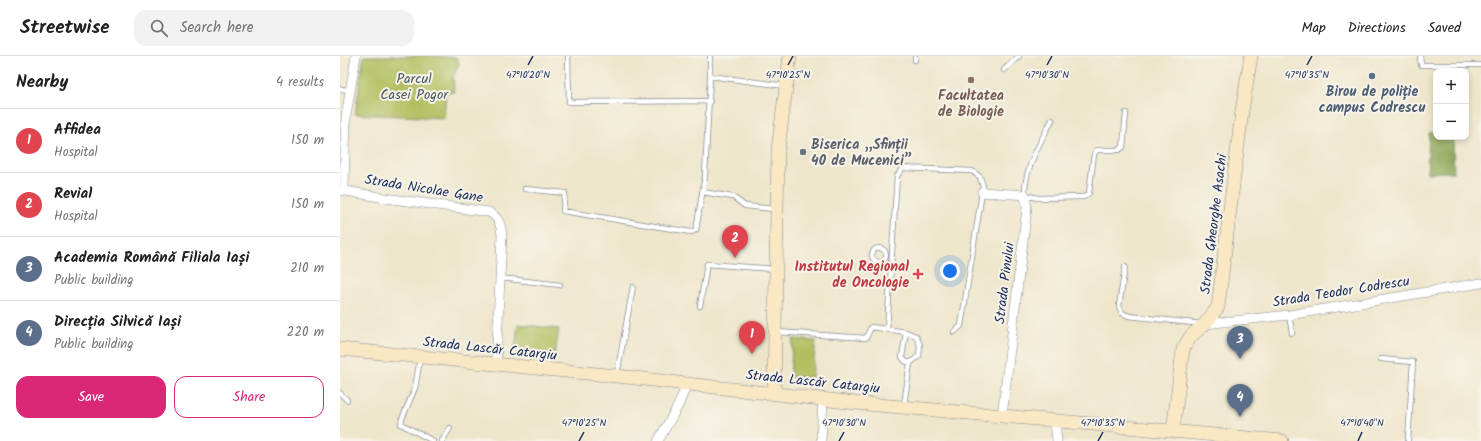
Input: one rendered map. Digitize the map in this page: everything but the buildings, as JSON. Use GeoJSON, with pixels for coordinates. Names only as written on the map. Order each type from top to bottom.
{"type":"FeatureCollection","features":[{"type":"Feature","properties":{"kind":"street"},"geometry":{"type":"LineString","coordinates":[[342,190],[346,116],[356,56]]}},
{"type":"Feature","properties":{"kind":"street"},"geometry":{"type":"LineString","coordinates":[[774,394],[778,150],[790,56]]}},
{"type":"Feature","properties":{"kind":"street","name":"Strada Gheorghe Asachi"},"geometry":{"type":"LineString","coordinates":[[1173,433],[1183,349],[1191,336],[1205,324],[1218,307],[1242,111],[1251,56]]}},
{"type":"Feature","properties":{"kind":"street","name":"Strada Nicolae Gane"},"geometry":{"type":"LineString","coordinates":[[342,190],[385,198],[489,212],[501,224],[496,365]]}},
{"type":"Feature","properties":{"kind":"street"},"geometry":{"type":"LineString","coordinates":[[982,192],[1025,195]]}},
{"type":"Feature","properties":{"kind":"street","name":"Strada Pinului"},"geometry":{"type":"LineString","coordinates":[[1002,416],[1024,238],[1027,208],[1025,195]]}},
{"type":"Feature","properties":{"kind":"street","name":"Strada Teodor Codrescu"},"geometry":{"type":"LineString","coordinates":[[1205,324],[1289,315],[1481,283]]}},
{"type":"Feature","properties":{"kind":"street","name":"Strada Lascăr Catargiu"},"geometry":{"type":"LineString","coordinates":[[340,349],[617,376],[904,407],[1173,433],[1282,441]]}},
{"type":"Feature","properties":{"kind":"street"},"geometry":{"type":"LineString","coordinates":[[658,441],[678,406],[687,384]]}},
{"type":"Feature","properties":{"kind":"street"},"geometry":{"type":"LineString","coordinates":[[821,441],[823,399]]}},
{"type":"Feature","properties":{"kind":"street"},"geometry":{"type":"LineString","coordinates":[[1055,421],[1057,441]]}},
{"type":"Feature","properties":{"kind":"lane"},"geometry":{"type":"LineString","coordinates":[[568,56],[569,102],[710,101]]}},
{"type":"Feature","properties":{"kind":"lane"},"geometry":{"type":"LineString","coordinates":[[525,189],[565,193],[563,211],[691,232],[696,230],[707,152],[710,101],[710,56]]}},
{"type":"Feature","properties":{"kind":"lane"},"geometry":{"type":"LineString","coordinates":[[1004,70],[1020,56]]}},
{"type":"Feature","properties":{"kind":"lane"},"geometry":{"type":"LineString","coordinates":[[1420,56],[1421,65],[1481,65]]}},
{"type":"Feature","properties":{"kind":"lane"},"geometry":{"type":"LineString","coordinates":[[710,76],[786,86]]}},
{"type":"Feature","properties":{"kind":"lane"},"geometry":{"type":"LineString","coordinates":[[340,89],[350,90]]}},
{"type":"Feature","properties":{"kind":"lane"},"geometry":{"type":"LineString","coordinates":[[1052,120],[1037,150],[1024,184],[1025,195],[1038,198],[1084,197],[1089,193],[1094,154],[1097,150],[1119,150],[1123,147],[1126,113]]}},
{"type":"Feature","properties":{"kind":"lane"},"geometry":{"type":"LineString","coordinates":[[887,329],[889,258],[897,176],[903,168],[972,171],[980,177],[982,192],[962,326],[954,332]]}},
{"type":"Feature","properties":{"kind":"lane"},"geometry":{"type":"LineString","coordinates":[[702,192],[733,197],[745,206],[776,209]]}},
{"type":"Feature","properties":{"kind":"lane"},"geometry":{"type":"LineString","coordinates":[[700,306],[707,264],[776,269]]}},
{"type":"Feature","properties":{"kind":"lane"},"geometry":{"type":"LineString","coordinates":[[1125,267],[1119,306],[1122,313],[1129,316],[1205,324]]}},
{"type":"Feature","properties":{"kind":"lane"},"geometry":{"type":"LineString","coordinates":[[500,278],[560,285]]}},
{"type":"Feature","properties":{"kind":"lane"},"geometry":{"type":"LineString","coordinates":[[617,376],[633,287]]}},
{"type":"Feature","properties":{"kind":"lane"},"geometry":{"type":"LineString","coordinates":[[1289,315],[1292,333]]}},
{"type":"Feature","properties":{"kind":"lane"},"geometry":{"type":"LineString","coordinates":[[776,332],[866,338],[871,327],[906,332],[916,336],[920,345],[919,356],[910,363],[904,407]]}},
{"type":"Feature","properties":{"kind":"lane"},"geometry":{"type":"LineString","coordinates":[[906,332],[902,357],[905,361],[910,363]]}},
{"type":"Feature","properties":{"kind":"lane"},"geometry":{"type":"LineString","coordinates":[[420,357],[415,388],[401,424],[433,441]]}},
{"type":"Feature","properties":{"kind":"lane"},"geometry":{"type":"LineString","coordinates":[[1381,359],[1413,362],[1408,441]]}},
{"type":"Feature","properties":{"kind":"lane"},"geometry":{"type":"LineString","coordinates":[[340,393],[347,400]]}},
{"type":"Feature","properties":{"kind":"lane"},"geometry":{"type":"LineString","coordinates":[[442,441],[450,428]]}},
{"type":"Feature","properties":{"kind":"green space","name":"Parcul Casei Pogor"},"geometry":{"type":"Polygon","coordinates":[[[364,56],[435,56],[457,58],[459,64],[453,77],[454,92],[446,92],[444,118],[355,114],[364,56]]]}},
{"type":"Feature","properties":{"kind":"green space"},"geometry":{"type":"Polygon","coordinates":[[[1433,132],[1433,140],[1453,140],[1454,172],[1427,173],[1429,133],[1433,132]]]}},
{"type":"Feature","properties":{"kind":"green space"},"geometry":{"type":"Polygon","coordinates":[[[518,324],[559,329],[555,354],[515,349],[518,324]]]}},
{"type":"Feature","properties":{"kind":"green space"},"geometry":{"type":"Polygon","coordinates":[[[793,339],[816,341],[812,377],[790,377],[793,339]]]}},
{"type":"Feature","properties":{"kind":"place","name":"Birou de poliție campus Codrescu"},"geometry":{"type":"Point","coordinates":[1372,76]}},
{"type":"Feature","properties":{"kind":"place","name":"Facultatea de Biologie"},"geometry":{"type":"Point","coordinates":[971,80]}},
{"type":"Feature","properties":{"kind":"place","name":"Biserica „Sfinții 40 de Mucenici”"},"geometry":{"type":"Point","coordinates":[803,152]}},
{"type":"Feature","properties":{"kind":"place","name":"Revial"},"geometry":{"type":"Point","coordinates":[735,258]}},
{"type":"Feature","properties":{"kind":"place","name":"Institutul Regional de Oncologie"},"geometry":{"type":"Point","coordinates":[918,274]}},
{"type":"Feature","properties":{"kind":"place","name":"Affidea"},"geometry":{"type":"Point","coordinates":[752,354]}},
{"type":"Feature","properties":{"kind":"place","name":"Academia Română Filiala Iași"},"geometry":{"type":"Point","coordinates":[1240,359]}},
{"type":"Feature","properties":{"kind":"place","name":"Direcția Silvică Iași"},"geometry":{"type":"Point","coordinates":[1240,417]}}]}
